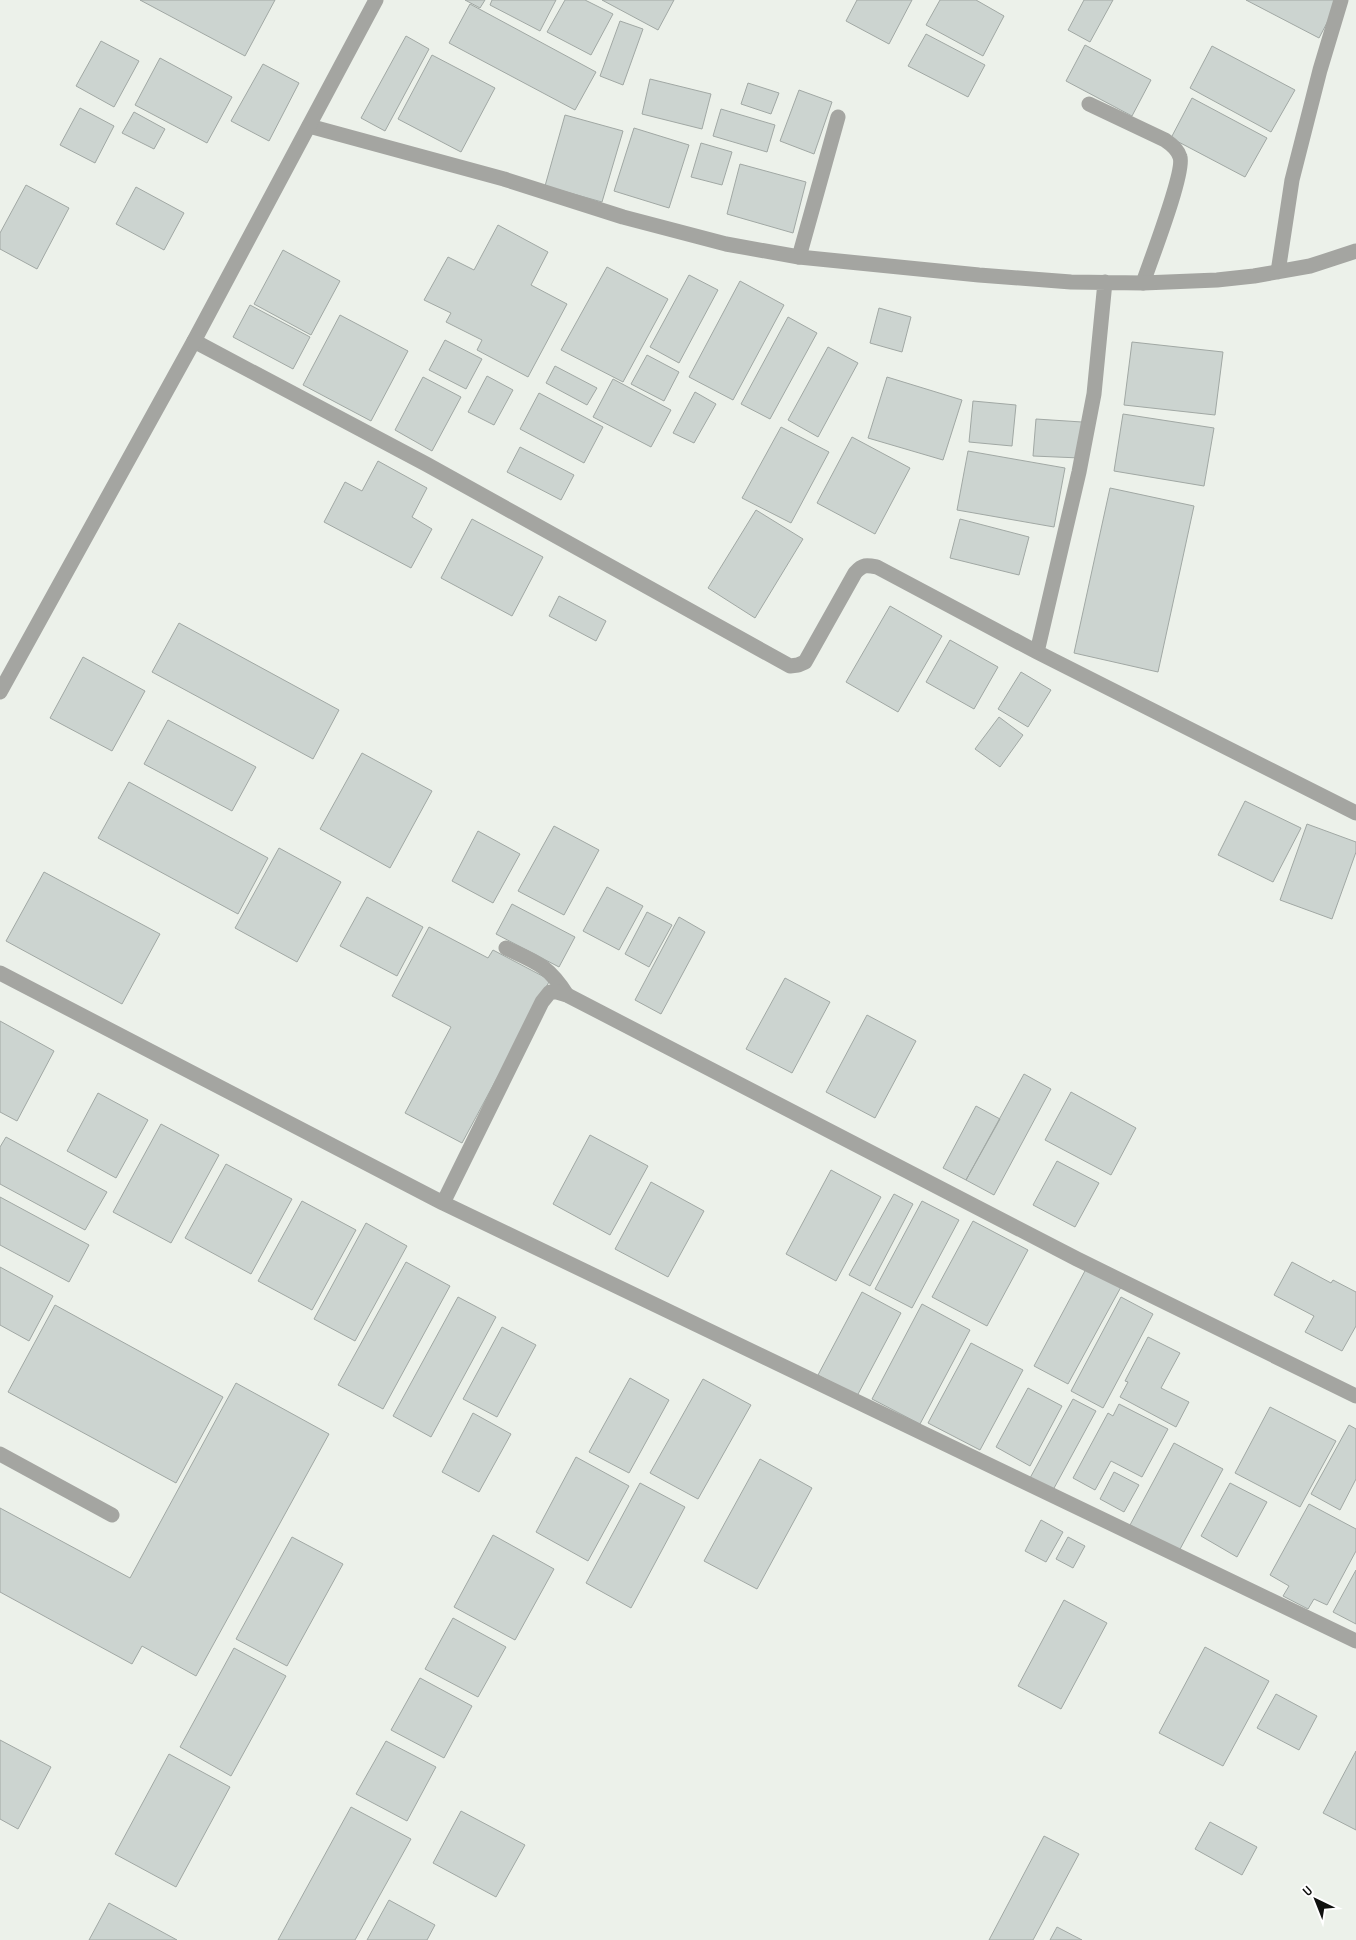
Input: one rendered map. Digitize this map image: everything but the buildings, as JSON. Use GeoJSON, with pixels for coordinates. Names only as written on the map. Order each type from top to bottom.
{"type":"FeatureCollection","features":[{"type":"Feature","properties":{"kind":"street"},"geometry":{"type":"LineString","coordinates":[[0,692],[194,341],[376,0]]}},
{"type":"Feature","properties":{"kind":"street"},"geometry":{"type":"LineString","coordinates":[[1278,272],[1292,180],[1320,70],[1341,0]]}},
{"type":"Feature","properties":{"kind":"street"},"geometry":{"type":"LineString","coordinates":[[1089,104],[1166,140],[1175,148],[1181,158],[1179,178],[1143,283]]}},
{"type":"Feature","properties":{"kind":"street"},"geometry":{"type":"LineString","coordinates":[[799,257],[838,117]]}},
{"type":"Feature","properties":{"kind":"street"},"geometry":{"type":"LineString","coordinates":[[309,126],[504,180],[623,217],[726,244],[799,257],[1071,282],[1143,283],[1217,280],[1278,272],[1310,266],[1356,252]]}},
{"type":"Feature","properties":{"kind":"street"},"geometry":{"type":"LineString","coordinates":[[1037,652],[1079,472],[1094,394],[1105,282]]}},
{"type":"Feature","properties":{"kind":"street"},"geometry":{"type":"LineString","coordinates":[[194,341],[426,464],[790,666],[805,662],[852,578],[860,568],[866,565],[878,567],[1037,652],[1356,813]]}},
{"type":"Feature","properties":{"kind":"street"},"geometry":{"type":"LineString","coordinates":[[506,948],[541,965],[556,977],[567,995]]}},
{"type":"Feature","properties":{"kind":"street"},"geometry":{"type":"LineString","coordinates":[[0,973],[443,1203],[1356,1641]]}},
{"type":"Feature","properties":{"kind":"street"},"geometry":{"type":"LineString","coordinates":[[443,1203],[544,997],[550,992],[557,992],[567,995],[1076,1259],[1356,1396]]}},
{"type":"Feature","properties":{"kind":"street"},"geometry":{"type":"LineString","coordinates":[[0,1454],[112,1516]]}}]}
